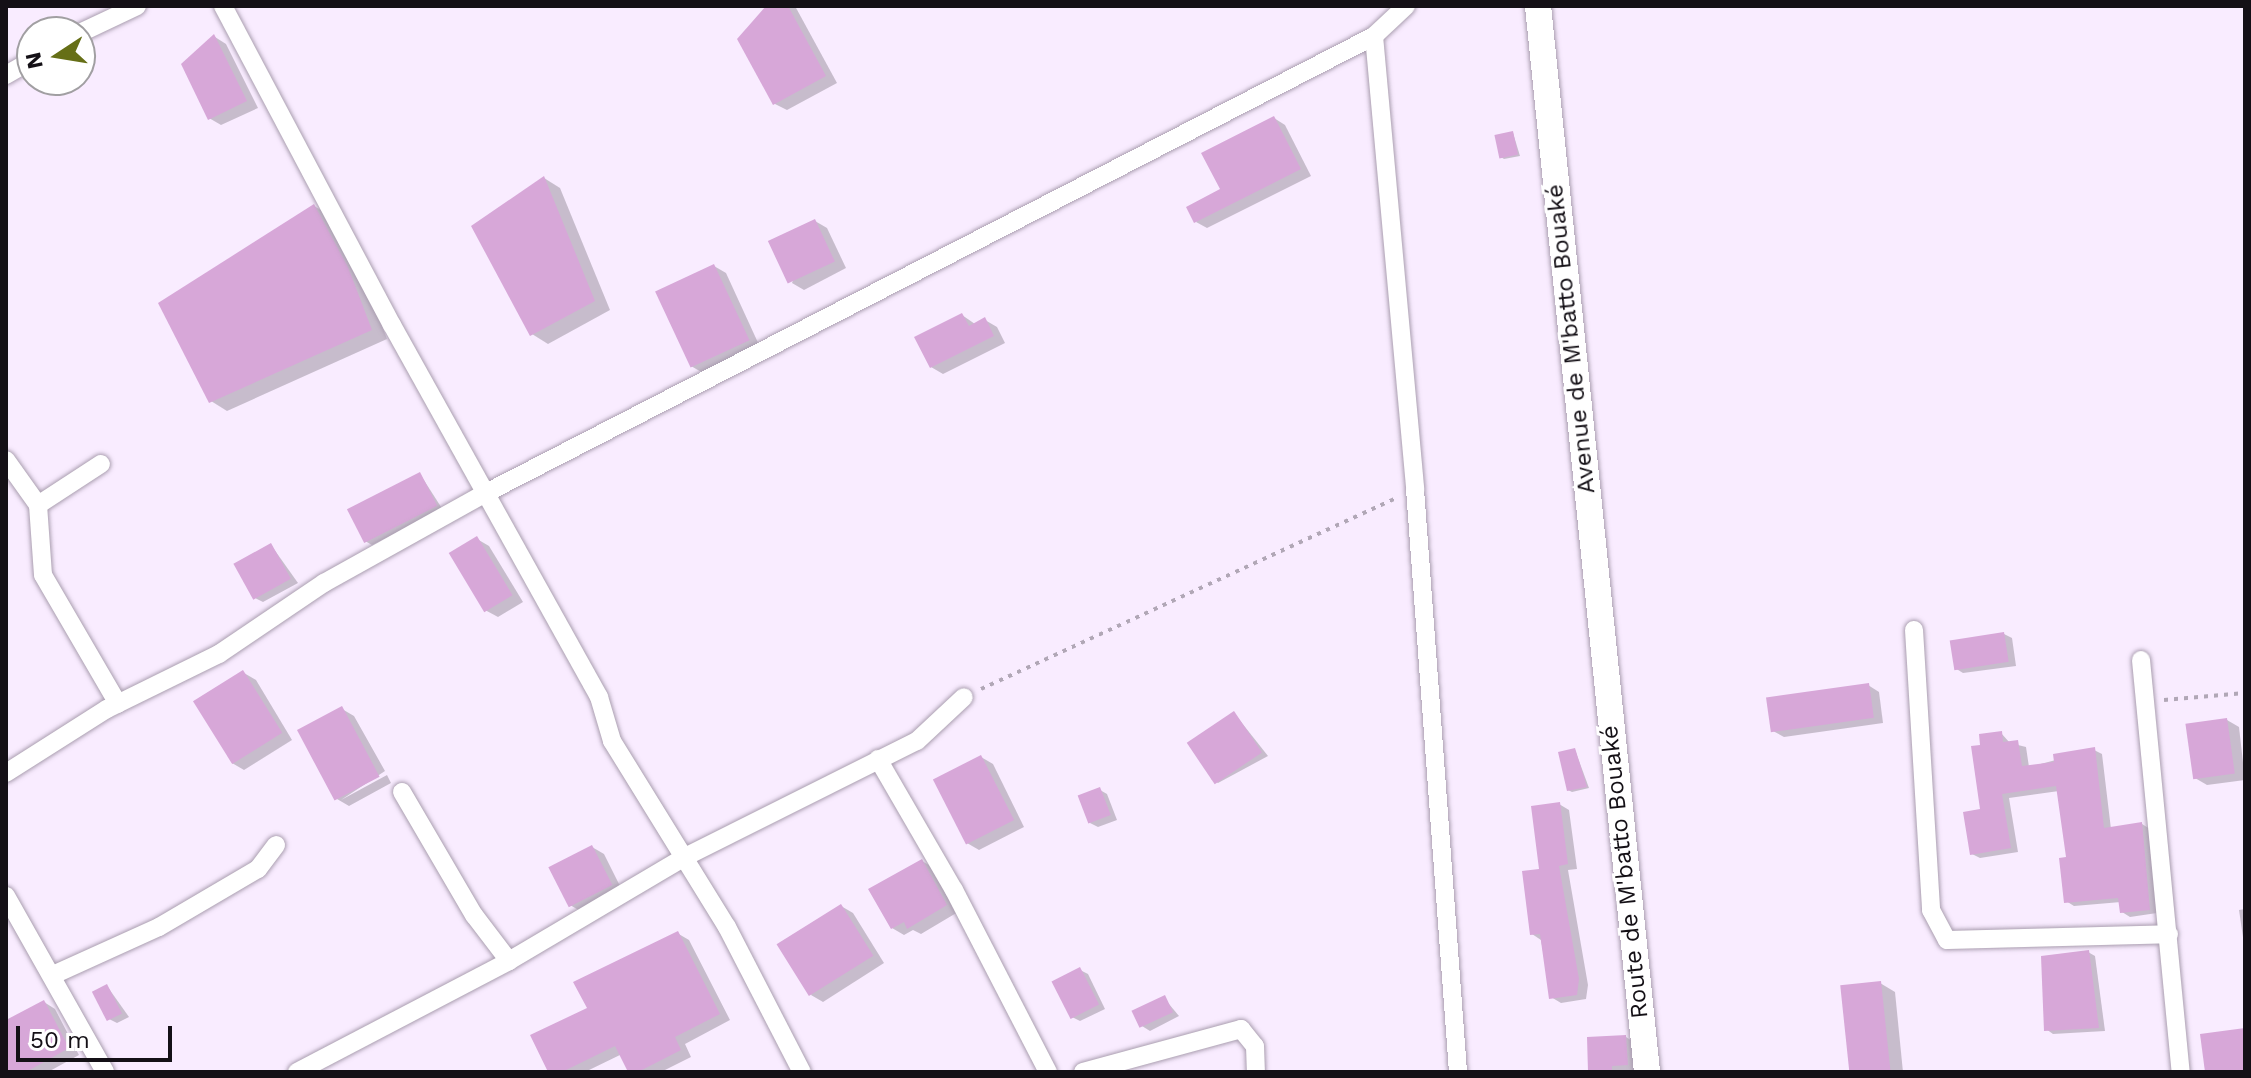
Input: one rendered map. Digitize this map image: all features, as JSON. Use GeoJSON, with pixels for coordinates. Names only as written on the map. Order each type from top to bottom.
{"type":"FeatureCollection","features":[{"type":"Feature","properties":{"kind":"street"},"geometry":{"type":"LineString","coordinates":[[96,25],[137,6]]}},
{"type":"Feature","properties":{"kind":"street"},"geometry":{"type":"LineString","coordinates":[[223,6],[599,697],[612,741],[727,927],[802,1072]]}},
{"type":"Feature","properties":{"kind":"street"},"geometry":{"type":"LineString","coordinates":[[6,773],[118,704],[219,654],[324,583],[486,493],[1374,36],[1406,6]]}},
{"type":"Feature","properties":{"kind":"street","name":"Avenue de M'batto Bouaké"},"geometry":{"type":"LineString","coordinates":[[1538,6],[1603,672]]}},
{"type":"Feature","properties":{"kind":"street"},"geometry":{"type":"LineString","coordinates":[[1374,36],[1415,489],[1458,1072]]}},
{"type":"Feature","properties":{"kind":"street"},"geometry":{"type":"LineString","coordinates":[[6,460],[38,505],[43,575],[118,704]]}},
{"type":"Feature","properties":{"kind":"street"},"geometry":{"type":"LineString","coordinates":[[38,505],[101,464]]}},
{"type":"Feature","properties":{"kind":"street"},"geometry":{"type":"LineString","coordinates":[[1914,630],[1931,910],[1947,940],[2169,934]]}},
{"type":"Feature","properties":{"kind":"street"},"geometry":{"type":"LineString","coordinates":[[2141,660],[2181,1072]]}},
{"type":"Feature","properties":{"kind":"street","name":"Route de M'batto Bouaké"},"geometry":{"type":"LineString","coordinates":[[1603,672],[1647,1072]]}},
{"type":"Feature","properties":{"kind":"street"},"geometry":{"type":"LineString","coordinates":[[297,1072],[509,961],[685,857],[917,741],[964,697]]}},
{"type":"Feature","properties":{"kind":"street"},"geometry":{"type":"LineString","coordinates":[[878,759],[1048,1072]]}},
{"type":"Feature","properties":{"kind":"street"},"geometry":{"type":"LineString","coordinates":[[402,792],[474,915],[509,961]]}},
{"type":"Feature","properties":{"kind":"street"},"geometry":{"type":"LineString","coordinates":[[53,975],[159,927],[258,869],[276,845]]}},
{"type":"Feature","properties":{"kind":"street"},"geometry":{"type":"LineString","coordinates":[[6,896],[105,1072]]}},
{"type":"Feature","properties":{"kind":"street"},"geometry":{"type":"LineString","coordinates":[[1083,1072],[1241,1029],[1255,1046],[1256,1072]]}},
{"type":"Feature","properties":{"kind":"path"},"geometry":{"type":"LineString","coordinates":[[964,697],[1415,489]]}},
{"type":"Feature","properties":{"kind":"path"},"geometry":{"type":"LineString","coordinates":[[2145,701],[2245,693]]}},
{"type":"Feature","properties":{"kind":"building"},"geometry":{"type":"Polygon","coordinates":[[[766,6],[788,6],[826,76],[773,105],[737,39],[766,6]]]}},
{"type":"Feature","properties":{"kind":"building"},"geometry":{"type":"Polygon","coordinates":[[[214,34],[247,101],[208,120],[181,64],[214,34]]]}},
{"type":"Feature","properties":{"kind":"building"},"geometry":{"type":"Polygon","coordinates":[[[1274,116],[1301,169],[1194,223],[1186,207],[1220,189],[1201,153],[1274,116]]]}},
{"type":"Feature","properties":{"kind":"building"},"geometry":{"type":"Polygon","coordinates":[[[1513,131],[1518,154],[1499,158],[1494,135],[1513,131]]]}},
{"type":"Feature","properties":{"kind":"building"},"geometry":{"type":"Polygon","coordinates":[[[544,176],[595,301],[530,336],[471,226],[544,176]]]}},
{"type":"Feature","properties":{"kind":"building"},"geometry":{"type":"Polygon","coordinates":[[[314,204],[348,267],[372,330],[209,403],[158,303],[314,204]]]}},
{"type":"Feature","properties":{"kind":"building"},"geometry":{"type":"Polygon","coordinates":[[[815,219],[835,262],[788,284],[768,241],[815,219]]]}},
{"type":"Feature","properties":{"kind":"building"},"geometry":{"type":"Polygon","coordinates":[[[714,264],[749,340],[691,368],[655,291],[714,264]]]}},
{"type":"Feature","properties":{"kind":"building"},"geometry":{"type":"Polygon","coordinates":[[[962,313],[969,326],[985,317],[994,336],[930,368],[914,337],[962,313]]]}},
{"type":"Feature","properties":{"kind":"building"},"geometry":{"type":"Polygon","coordinates":[[[420,472],[437,506],[364,543],[347,509],[420,472]]]}},
{"type":"Feature","properties":{"kind":"building"},"geometry":{"type":"Polygon","coordinates":[[[477,536],[513,595],[484,612],[449,553],[477,536]]]}},
{"type":"Feature","properties":{"kind":"building"},"geometry":{"type":"Polygon","coordinates":[[[271,543],[291,579],[253,600],[233,564],[271,543]]]}},
{"type":"Feature","properties":{"kind":"building"},"geometry":{"type":"Polygon","coordinates":[[[2004,632],[2009,662],[1954,670],[1950,641],[2004,632]]]}},
{"type":"Feature","properties":{"kind":"building"},"geometry":{"type":"Polygon","coordinates":[[[243,670],[282,733],[232,764],[193,701],[243,670]]]}},
{"type":"Feature","properties":{"kind":"building"},"geometry":{"type":"Polygon","coordinates":[[[1869,683],[1874,718],[1771,732],[1766,697],[1869,683]]]}},
{"type":"Feature","properties":{"kind":"building"},"geometry":{"type":"Polygon","coordinates":[[[342,706],[380,777],[335,801],[297,730],[342,706]]]}},
{"type":"Feature","properties":{"kind":"building"},"geometry":{"type":"Polygon","coordinates":[[[1234,711],[1262,752],[1215,784],[1187,743],[1234,711]]]}},
{"type":"Feature","properties":{"kind":"building"},"geometry":{"type":"Polygon","coordinates":[[[2227,718],[2235,773],[2193,779],[2185,724],[2227,718]]]}},
{"type":"Feature","properties":{"kind":"building"},"geometry":{"type":"Polygon","coordinates":[[[2002,731],[2003,742],[2018,740],[2022,766],[2054,762],[2053,754],[2095,747],[2104,828],[2142,822],[2150,910],[2120,913],[2118,898],[2064,903],[2059,858],[2066,857],[2056,786],[2002,794],[2011,848],[1970,855],[1963,812],[1980,809],[1971,746],[1980,745],[1979,734],[2002,731]]]}},
{"type":"Feature","properties":{"kind":"building"},"geometry":{"type":"Polygon","coordinates":[[[1575,748],[1587,787],[1567,791],[1558,752],[1575,748]]]}},
{"type":"Feature","properties":{"kind":"building"},"geometry":{"type":"Polygon","coordinates":[[[981,755],[1014,820],[966,845],[933,780],[981,755]]]}},
{"type":"Feature","properties":{"kind":"building"},"geometry":{"type":"Polygon","coordinates":[[[1100,787],[1111,815],[1088,824],[1078,796],[1100,787]]]}},
{"type":"Feature","properties":{"kind":"building"},"geometry":{"type":"Polygon","coordinates":[[[1560,802],[1568,864],[1559,866],[1579,979],[1577,995],[1549,999],[1540,934],[1530,935],[1522,871],[1539,869],[1531,806],[1560,802]]]}},
{"type":"Feature","properties":{"kind":"building"},"geometry":{"type":"Polygon","coordinates":[[[592,845],[612,885],[569,907],[548,867],[592,845]]]}},
{"type":"Feature","properties":{"kind":"building"},"geometry":{"type":"Polygon","coordinates":[[[922,859],[947,905],[907,929],[904,922],[891,929],[868,889],[922,859]]]}},
{"type":"Feature","properties":{"kind":"building"},"geometry":{"type":"Polygon","coordinates":[[[841,904],[873,956],[809,996],[777,944],[841,904]]]}},
{"type":"Feature","properties":{"kind":"building"},"geometry":{"type":"Polygon","coordinates":[[[678,931],[720,1014],[675,1037],[681,1050],[638,1072],[628,1072],[615,1046],[562,1072],[548,1072],[530,1035],[587,1008],[573,982],[678,931]]]}},
{"type":"Feature","properties":{"kind":"building"},"geometry":{"type":"Polygon","coordinates":[[[2089,950],[2099,1028],[2044,1031],[2041,956],[2089,950]]]}},
{"type":"Feature","properties":{"kind":"building"},"geometry":{"type":"Polygon","coordinates":[[[1080,967],[1099,1004],[1071,1019],[1051,982],[1080,967]]]}},
{"type":"Feature","properties":{"kind":"building"},"geometry":{"type":"Polygon","coordinates":[[[1881,981],[1891,1072],[1849,1072],[1840,985],[1881,981]]]}},
{"type":"Feature","properties":{"kind":"building"},"geometry":{"type":"Polygon","coordinates":[[[107,984],[122,1013],[107,1021],[92,992],[107,984]]]}},
{"type":"Feature","properties":{"kind":"building"},"geometry":{"type":"Polygon","coordinates":[[[1165,995],[1173,1012],[1139,1028],[1131,1011],[1165,995]]]}},
{"type":"Feature","properties":{"kind":"building"},"geometry":{"type":"Polygon","coordinates":[[[44,1000],[69,1048],[26,1072],[6,1072],[6,1020],[44,1000]]]}},
{"type":"Feature","properties":{"kind":"building"},"geometry":{"type":"Polygon","coordinates":[[[2245,1028],[2245,1072],[2205,1072],[2200,1034],[2245,1028]]]}},
{"type":"Feature","properties":{"kind":"building"},"geometry":{"type":"Polygon","coordinates":[[[1626,1035],[1628,1065],[1612,1066],[1612,1072],[1588,1072],[1587,1037],[1626,1035]]]}}]}
